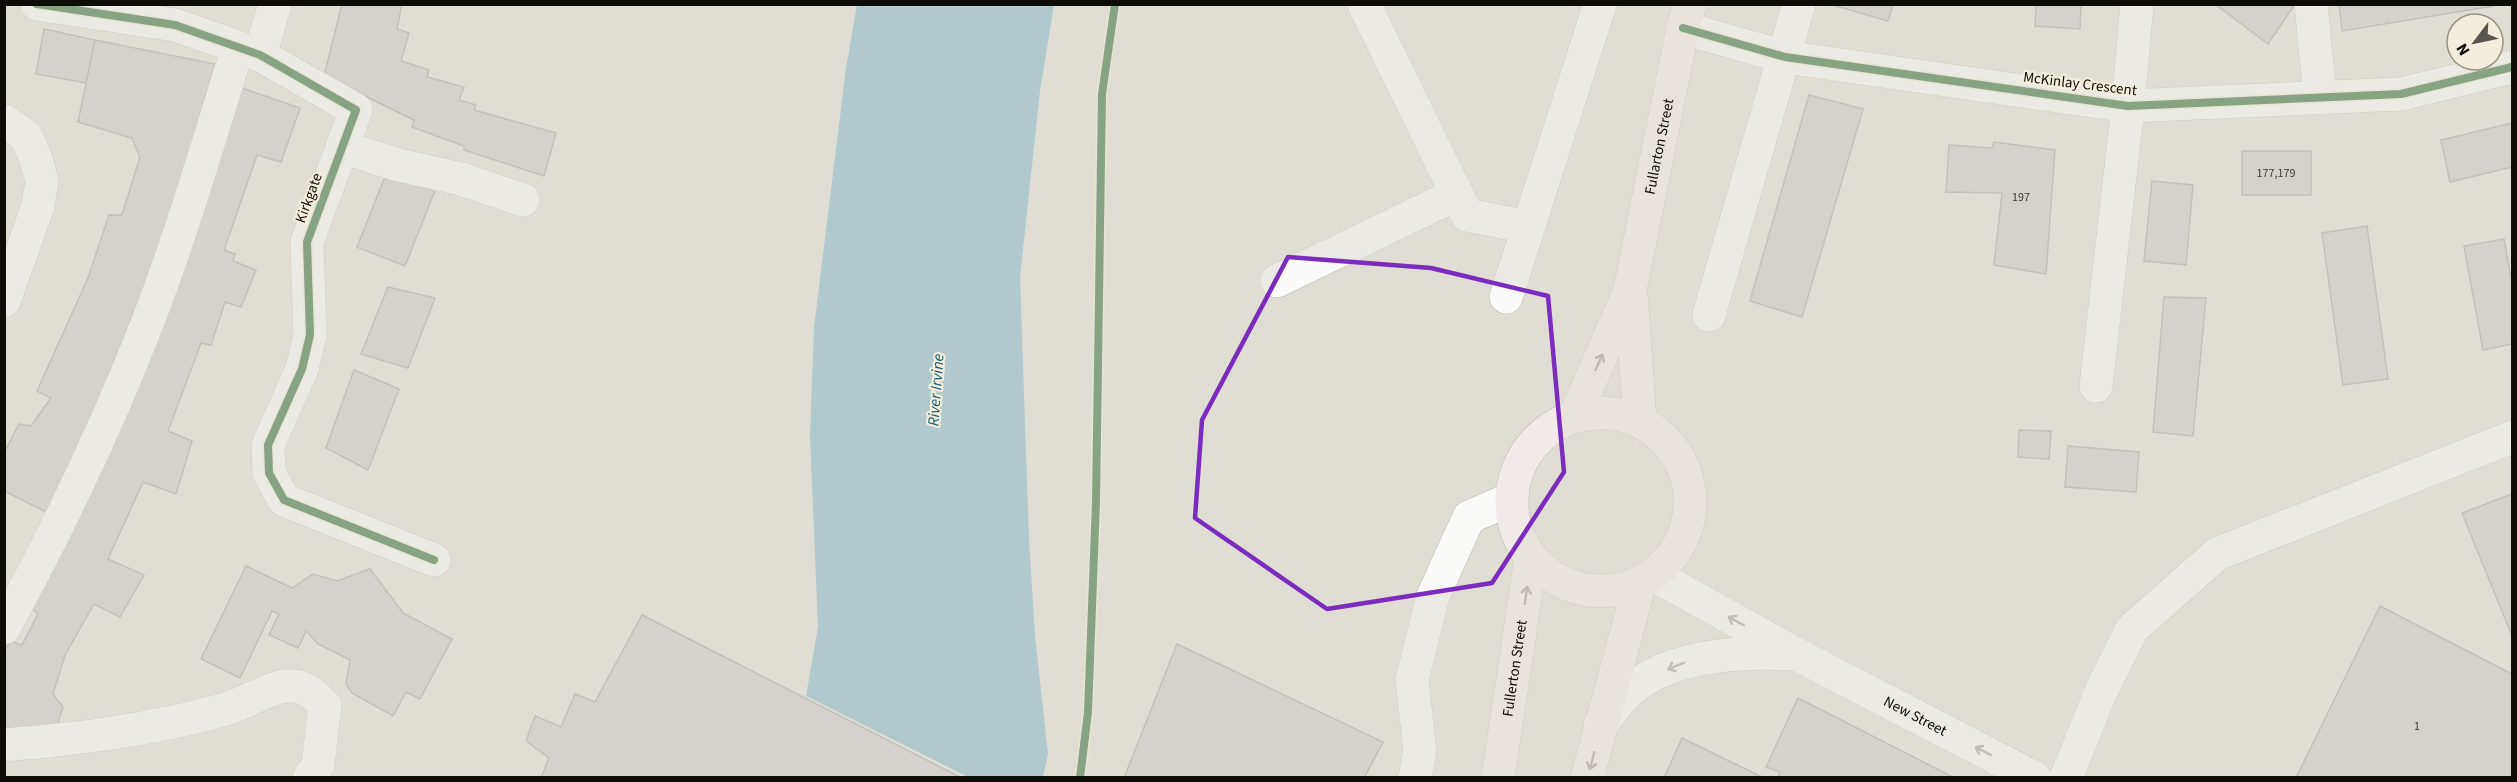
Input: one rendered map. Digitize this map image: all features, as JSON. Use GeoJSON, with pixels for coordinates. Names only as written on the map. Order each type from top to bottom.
{"type":"FeatureCollection","features":[{"type":"Feature","properties":{"kind":"main road","name":"Fullarton Street"},"geometry":{"type":"LineString","coordinates":[[1575,416],[1630,290],[1687,16]]}},
{"type":"Feature","properties":{"kind":"main road","name":"Fullarton Street"},"geometry":{"type":"LineString","coordinates":[[1630,290],[1640,421]]}},
{"type":"Feature","properties":{"kind":"main road"},"geometry":{"type":"LineString","coordinates":[[1597,412],[1619,414],[1640,421],[1665,439],[1683,464],[1691,494],[1688,525],[1675,553],[1647,579],[1611,591],[1581,590],[1553,578],[1531,558],[1520,540],[1513,520],[1511,499],[1516,471],[1529,447],[1550,428],[1575,416],[1597,412]]}},
{"type":"Feature","properties":{"kind":"main road","name":"Fullerton Street"},"geometry":{"type":"LineString","coordinates":[[1498,777],[1531,558]]}},
{"type":"Feature","properties":{"kind":"main road"},"geometry":{"type":"LineString","coordinates":[[1587,777],[1600,725],[1647,579]]}},
{"type":"Feature","properties":{"kind":"street","name":"Kirkgate"},"geometry":{"type":"LineString","coordinates":[[37,4],[175,25],[249,51],[356,110],[308,242],[310,335],[302,369],[268,445],[268,473],[284,500],[435,560]]}},
{"type":"Feature","properties":{"kind":"street"},"geometry":{"type":"LineString","coordinates":[[4,628],[52,539],[93,453],[147,322],[203,160],[249,51],[275,4]]}},
{"type":"Feature","properties":{"kind":"street"},"geometry":{"type":"LineString","coordinates":[[1506,297],[1600,4]]}},
{"type":"Feature","properties":{"kind":"street"},"geometry":{"type":"LineString","coordinates":[[1709,315],[1799,4]]}},
{"type":"Feature","properties":{"kind":"street"},"geometry":{"type":"LineString","coordinates":[[2096,386],[2128,106],[2137,4]]}},
{"type":"Feature","properties":{"kind":"street"},"geometry":{"type":"LineString","coordinates":[[2311,4],[2320,98]]}},
{"type":"Feature","properties":{"kind":"street"},"geometry":{"type":"LineString","coordinates":[[1370,7],[1467,215],[1528,227]]}},
{"type":"Feature","properties":{"kind":"street","name":"McKinlay Crescent"},"geometry":{"type":"LineString","coordinates":[[1687,16],[1785,57],[2128,106],[2401,94],[2512,67]]}},
{"type":"Feature","properties":{"kind":"street"},"geometry":{"type":"LineString","coordinates":[[4,121],[26,136],[42,181],[38,206],[4,301]]}},
{"type":"Feature","properties":{"kind":"street"},"geometry":{"type":"LineString","coordinates":[[342,147],[395,164],[461,179],[523,200]]}},
{"type":"Feature","properties":{"kind":"street"},"geometry":{"type":"LineString","coordinates":[[1277,281],[1457,194]]}},
{"type":"Feature","properties":{"kind":"street"},"geometry":{"type":"LineString","coordinates":[[2066,777],[2102,689],[2132,629],[2217,554],[2512,437]]}},
{"type":"Feature","properties":{"kind":"street"},"geometry":{"type":"LineString","coordinates":[[1416,777],[1420,751],[1412,680],[1433,596],[1468,517],[1511,499]]}},
{"type":"Feature","properties":{"kind":"street","name":"New Street"},"geometry":{"type":"LineString","coordinates":[[1647,579],[2035,777]]}},
{"type":"Feature","properties":{"kind":"street","name":"New Street"},"geometry":{"type":"LineString","coordinates":[[1600,725],[1627,693],[1648,678],[1687,662],[1749,652],[1796,654]]}},
{"type":"Feature","properties":{"kind":"street"},"geometry":{"type":"LineString","coordinates":[[4,745],[63,740],[156,725],[224,710],[286,686],[309,689],[325,706],[318,765],[309,777]]}},
{"type":"Feature","properties":{"kind":"highlighted area"},"geometry":{"type":"Polygon","coordinates":[[[1288,257],[1431,268],[1548,296],[1564,472],[1492,583],[1327,609],[1195,518],[1202,420],[1288,257]]]}},
{"type":"Feature","properties":{"kind":"water","name":"River Irvine"},"geometry":{"type":"Polygon","coordinates":[[[857,5],[1054,5],[1040,91],[1020,277],[1029,540],[1035,636],[1048,754],[1043,777],[968,777],[806,696],[818,627],[810,436],[814,328],[846,68],[857,5]]]}},
{"type":"Feature","properties":{"kind":"building"},"geometry":{"type":"Polygon","coordinates":[[[342,4],[402,4],[397,29],[409,33],[401,61],[429,70],[427,77],[464,87],[459,100],[476,105],[474,110],[556,133],[544,176],[464,150],[464,146],[412,127],[414,120],[324,76],[342,4]]]}},
{"type":"Feature","properties":{"kind":"building"},"geometry":{"type":"Polygon","coordinates":[[[1836,4],[1893,4],[1888,21],[1836,6],[1836,4]]]}},
{"type":"Feature","properties":{"kind":"building"},"geometry":{"type":"Polygon","coordinates":[[[2036,4],[2081,4],[2080,29],[2035,26],[2036,4]]]}},
{"type":"Feature","properties":{"kind":"building"},"geometry":{"type":"Polygon","coordinates":[[[2215,4],[2295,4],[2268,44],[2215,4]]]}},
{"type":"Feature","properties":{"kind":"building"},"geometry":{"type":"Polygon","coordinates":[[[2339,4],[2493,4],[2493,6],[2445,12],[2445,14],[2342,31],[2339,4]]]}},
{"type":"Feature","properties":{"kind":"building"},"geometry":{"type":"Polygon","coordinates":[[[44,29],[95,40],[86,83],[36,74],[44,29]]]}},
{"type":"Feature","properties":{"kind":"building"},"geometry":{"type":"Polygon","coordinates":[[[95,40],[215,64],[165,233],[54,516],[4,491],[4,453],[19,424],[31,426],[51,398],[37,391],[88,278],[109,215],[122,215],[140,157],[132,138],[78,122],[95,40]]]}},
{"type":"Feature","properties":{"kind":"building"},"geometry":{"type":"Polygon","coordinates":[[[233,85],[300,108],[281,162],[257,155],[224,250],[235,254],[233,261],[256,270],[241,307],[225,302],[211,345],[201,343],[168,431],[192,441],[176,494],[143,482],[108,559],[144,575],[120,617],[94,604],[65,655],[53,694],[63,707],[53,737],[10,731],[4,728],[4,653],[10,641],[22,645],[38,614],[29,605],[233,85]]]}},
{"type":"Feature","properties":{"kind":"building"},"geometry":{"type":"Polygon","coordinates":[[[1809,95],[1863,109],[1802,317],[1750,301],[1809,95]]]}},
{"type":"Feature","properties":{"kind":"building"},"geometry":{"type":"Polygon","coordinates":[[[2512,123],[2512,167],[2450,182],[2441,140],[2512,123]]]}},
{"type":"Feature","properties":{"kind":"building"},"geometry":{"type":"Polygon","coordinates":[[[1994,142],[2055,150],[2046,274],[1994,265],[2002,193],[1946,192],[1949,145],[1992,148],[1994,142]]]}},
{"type":"Feature","properties":{"kind":"building"},"geometry":{"type":"Polygon","coordinates":[[[2242,151],[2311,151],[2311,195],[2242,195],[2242,151]]]}},
{"type":"Feature","properties":{"kind":"building"},"geometry":{"type":"Polygon","coordinates":[[[388,169],[436,188],[405,266],[357,247],[388,169]]]}},
{"type":"Feature","properties":{"kind":"building"},"geometry":{"type":"Polygon","coordinates":[[[2152,181],[2193,185],[2186,265],[2144,261],[2152,181]]]}},
{"type":"Feature","properties":{"kind":"building"},"geometry":{"type":"Polygon","coordinates":[[[2367,226],[2388,379],[2343,385],[2322,233],[2367,226]]]}},
{"type":"Feature","properties":{"kind":"building"},"geometry":{"type":"Polygon","coordinates":[[[2504,239],[2512,283],[2512,344],[2483,350],[2464,246],[2504,239]]]}},
{"type":"Feature","properties":{"kind":"building"},"geometry":{"type":"Polygon","coordinates":[[[388,287],[435,298],[408,368],[361,354],[388,287]]]}},
{"type":"Feature","properties":{"kind":"building"},"geometry":{"type":"Polygon","coordinates":[[[2164,297],[2206,298],[2193,436],[2153,432],[2164,297]]]}},
{"type":"Feature","properties":{"kind":"building"},"geometry":{"type":"Polygon","coordinates":[[[354,370],[399,389],[368,470],[326,448],[354,370]]]}},
{"type":"Feature","properties":{"kind":"building"},"geometry":{"type":"Polygon","coordinates":[[[2019,430],[2051,431],[2049,459],[2018,457],[2019,430]]]}},
{"type":"Feature","properties":{"kind":"building"},"geometry":{"type":"Polygon","coordinates":[[[2068,446],[2139,452],[2136,492],[2065,487],[2068,446]]]}},
{"type":"Feature","properties":{"kind":"building"},"geometry":{"type":"Polygon","coordinates":[[[2512,494],[2512,636],[2462,513],[2512,494]]]}},
{"type":"Feature","properties":{"kind":"building"},"geometry":{"type":"Polygon","coordinates":[[[246,566],[292,588],[313,574],[337,581],[370,569],[403,613],[452,639],[420,699],[406,692],[393,716],[352,693],[346,684],[350,660],[318,644],[306,631],[298,648],[269,635],[279,614],[272,611],[240,678],[201,659],[246,566]]]}},
{"type":"Feature","properties":{"kind":"building"},"geometry":{"type":"Polygon","coordinates":[[[2380,606],[2512,674],[2512,778],[2296,778],[2380,606]]]}},
{"type":"Feature","properties":{"kind":"building"},"geometry":{"type":"Polygon","coordinates":[[[642,615],[962,778],[541,778],[549,758],[526,741],[535,716],[561,727],[575,694],[595,702],[642,615]]]}},
{"type":"Feature","properties":{"kind":"building"},"geometry":{"type":"Polygon","coordinates":[[[1177,644],[1383,742],[1364,778],[1124,778],[1177,644]]]}},
{"type":"Feature","properties":{"kind":"building"},"geometry":{"type":"Polygon","coordinates":[[[1798,698],[1955,778],[1778,778],[1780,772],[1766,767],[1798,698]]]}},
{"type":"Feature","properties":{"kind":"building"},"geometry":{"type":"Polygon","coordinates":[[[1682,738],[1764,778],[1664,778],[1682,738]]]}},
{"type":"Feature","properties":{"kind":"cycle path"},"geometry":{"type":"LineString","coordinates":[[37,4],[175,25],[260,55],[356,110],[307,242],[310,335],[302,369],[268,445],[269,473],[284,500],[434,560]]}},
{"type":"Feature","properties":{"kind":"cycle path"},"geometry":{"type":"LineString","coordinates":[[1080,778],[1088,712],[1096,502],[1102,94],[1115,4]]}},
{"type":"Feature","properties":{"kind":"cycle path"},"geometry":{"type":"LineString","coordinates":[[1683,28],[1785,57],[2128,106],[2401,94],[2512,67]]}}]}
